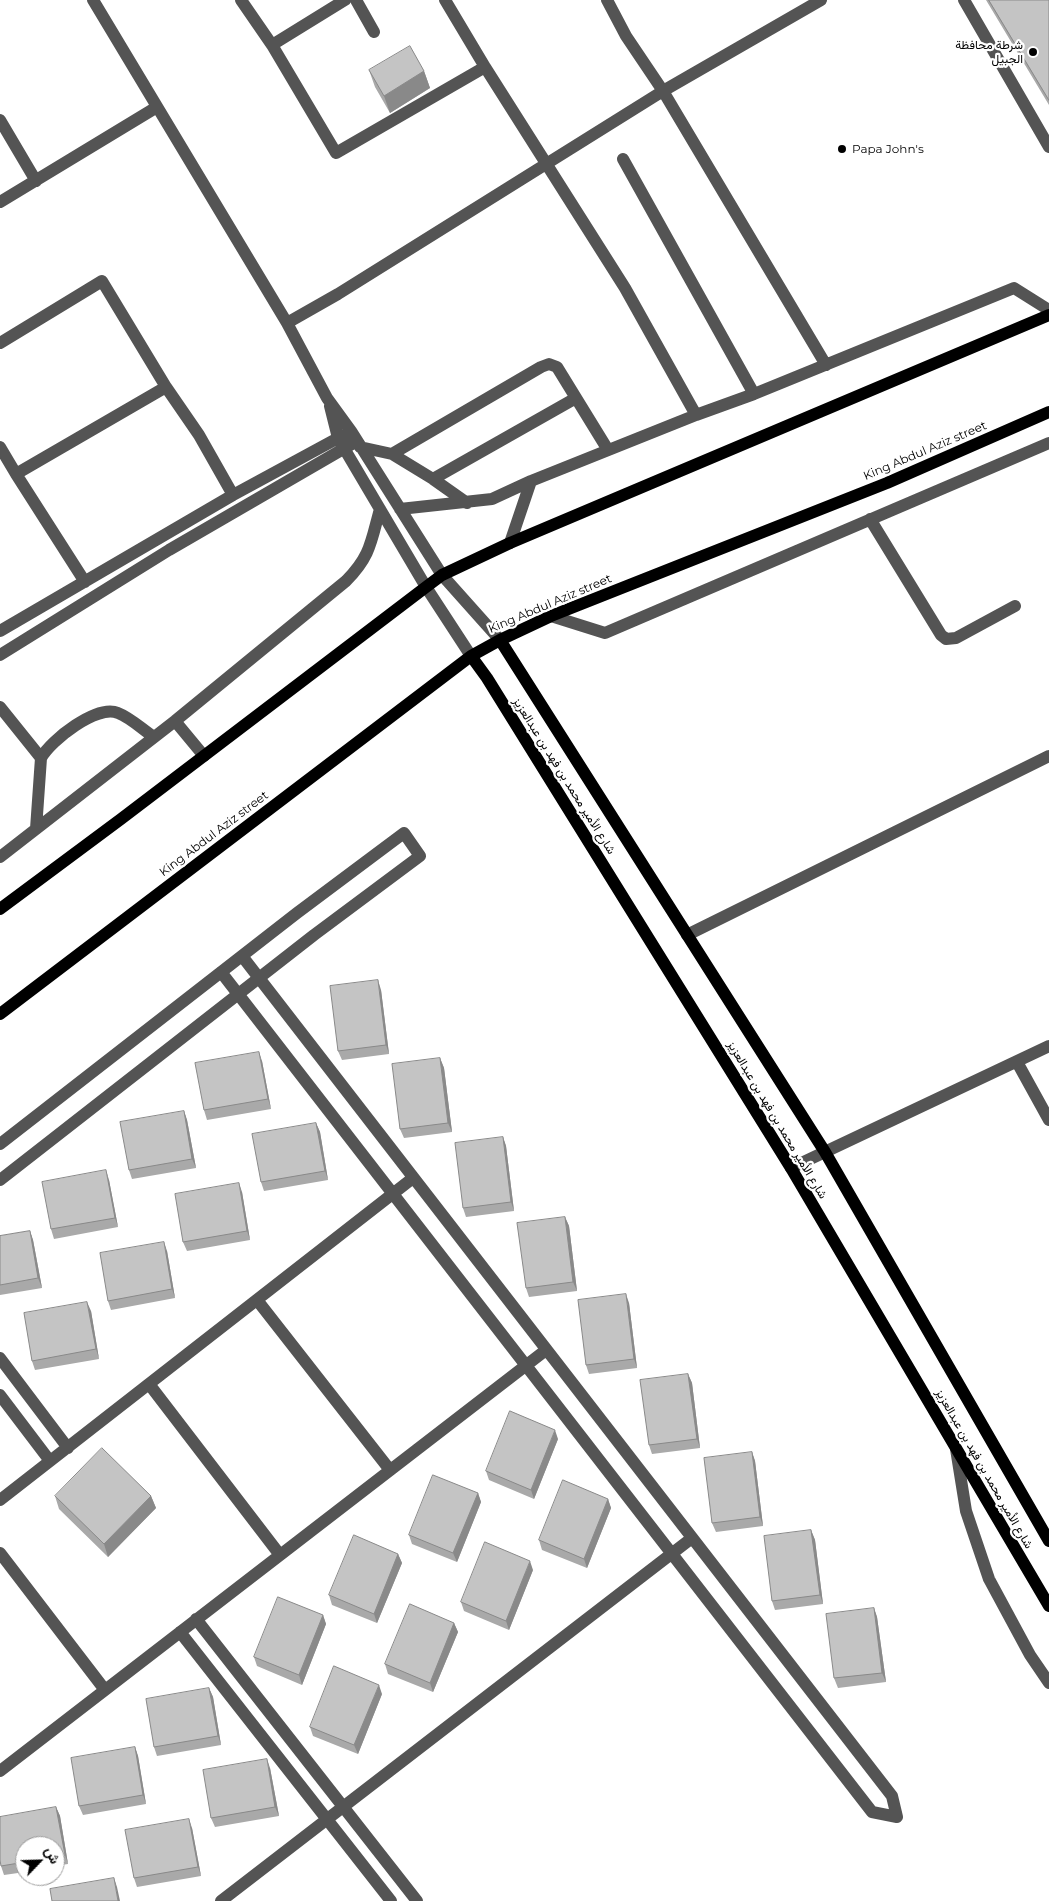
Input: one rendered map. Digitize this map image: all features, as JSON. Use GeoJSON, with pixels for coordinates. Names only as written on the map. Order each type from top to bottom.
{"type":"FeatureCollection","features":[{"type":"Feature","properties":{"kind":"main road"},"geometry":{"type":"LineString","coordinates":[[0,909],[442,575],[510,543],[1049,315]]}},
{"type":"Feature","properties":{"kind":"main road","name":"King Abdul Aziz street"},"geometry":{"type":"LineString","coordinates":[[0,1014],[471,656],[551,616],[887,483],[1049,412]]}},
{"type":"Feature","properties":{"kind":"main road","name":"شارع الأمير محمد بن فهد بن عبدالعزيز"},"geometry":{"type":"LineString","coordinates":[[500,640],[825,1152],[1049,1541]]}},
{"type":"Feature","properties":{"kind":"main road","name":"شارع الأمير محمد بن فهد بن عبدالعزيز"},"geometry":{"type":"LineString","coordinates":[[471,656],[487,678],[791,1168],[1049,1606]]}},
{"type":"Feature","properties":{"kind":"street"},"geometry":{"type":"LineString","coordinates":[[241,0],[272,45],[336,153],[485,67]]}},
{"type":"Feature","properties":{"kind":"street"},"geometry":{"type":"LineString","coordinates":[[272,45],[345,0]]}},
{"type":"Feature","properties":{"kind":"street"},"geometry":{"type":"LineString","coordinates":[[356,0],[374,32]]}},
{"type":"Feature","properties":{"kind":"street"},"geometry":{"type":"LineString","coordinates":[[445,0],[485,67],[547,162],[625,288],[696,414]]}},
{"type":"Feature","properties":{"kind":"street"},"geometry":{"type":"LineString","coordinates":[[607,0],[626,36],[663,90],[826,365]]}},
{"type":"Feature","properties":{"kind":"street"},"geometry":{"type":"LineString","coordinates":[[287,323],[338,294],[663,90],[821,0]]}},
{"type":"Feature","properties":{"kind":"street"},"geometry":{"type":"LineString","coordinates":[[964,0],[1049,147]]}},
{"type":"Feature","properties":{"kind":"street"},"geometry":{"type":"LineString","coordinates":[[95,1],[287,323],[328,398],[442,575],[500,640]]}},
{"type":"Feature","properties":{"kind":"street"},"geometry":{"type":"LineString","coordinates":[[0,202],[158,107]]}},
{"type":"Feature","properties":{"kind":"street"},"geometry":{"type":"LineString","coordinates":[[0,120],[36,181]]}},
{"type":"Feature","properties":{"kind":"street"},"geometry":{"type":"LineString","coordinates":[[623,159],[754,394]]}},
{"type":"Feature","properties":{"kind":"street"},"geometry":{"type":"LineString","coordinates":[[0,343],[102,281],[166,387],[199,436],[233,495]]}},
{"type":"Feature","properties":{"kind":"street"},"geometry":{"type":"LineString","coordinates":[[400,509],[467,502],[501,496],[696,414],[754,394],[1014,288],[1049,310]]}},
{"type":"Feature","properties":{"kind":"street"},"geometry":{"type":"LineString","coordinates":[[392,454],[541,366],[549,364],[557,367],[608,450]]}},
{"type":"Feature","properties":{"kind":"street"},"geometry":{"type":"LineString","coordinates":[[16,474],[166,387]]}},
{"type":"Feature","properties":{"kind":"street"},"geometry":{"type":"LineString","coordinates":[[328,398],[341,443],[426,587],[471,656]]}},
{"type":"Feature","properties":{"kind":"street"},"geometry":{"type":"LineString","coordinates":[[433,479],[576,398]]}},
{"type":"Feature","properties":{"kind":"street"},"geometry":{"type":"LineString","coordinates":[[0,631],[233,495],[341,443],[356,440],[392,454],[467,502]]}},
{"type":"Feature","properties":{"kind":"street"},"geometry":{"type":"LineString","coordinates":[[0,655],[341,443]]}},
{"type":"Feature","properties":{"kind":"street"},"geometry":{"type":"LineString","coordinates":[[551,616],[605,632],[1049,443]]}},
{"type":"Feature","properties":{"kind":"street"},"geometry":{"type":"LineString","coordinates":[[0,448],[85,582]]}},
{"type":"Feature","properties":{"kind":"street"},"geometry":{"type":"LineString","coordinates":[[510,543],[531,482]]}},
{"type":"Feature","properties":{"kind":"street"},"geometry":{"type":"LineString","coordinates":[[0,858],[175,721],[346,581],[359,568],[368,554],[380,509]]}},
{"type":"Feature","properties":{"kind":"street"},"geometry":{"type":"LineString","coordinates":[[870,520],[941,635],[946,639],[956,638],[1015,606]]}},
{"type":"Feature","properties":{"kind":"street"},"geometry":{"type":"LineString","coordinates":[[0,708],[41,758]]}},
{"type":"Feature","properties":{"kind":"street"},"geometry":{"type":"LineString","coordinates":[[36,829],[41,758],[46,749],[56,740],[96,714],[108,711],[118,713],[154,737]]}},
{"type":"Feature","properties":{"kind":"street"},"geometry":{"type":"LineString","coordinates":[[175,721],[204,756]]}},
{"type":"Feature","properties":{"kind":"street"},"geometry":{"type":"LineString","coordinates":[[687,935],[1049,756]]}},
{"type":"Feature","properties":{"kind":"street"},"geometry":{"type":"LineString","coordinates":[[0,1144],[404,833],[420,856],[238,994],[0,1180]]}},
{"type":"Feature","properties":{"kind":"street"},"geometry":{"type":"LineString","coordinates":[[221,972],[872,1812],[897,1817],[892,1796],[242,956]]}},
{"type":"Feature","properties":{"kind":"street"},"geometry":{"type":"LineString","coordinates":[[791,1168],[1049,1046]]}},
{"type":"Feature","properties":{"kind":"street"},"geometry":{"type":"LineString","coordinates":[[1016,1062],[1044,1096],[1049,1120]]}},
{"type":"Feature","properties":{"kind":"street"},"geometry":{"type":"LineString","coordinates":[[0,1500],[413,1178]]}},
{"type":"Feature","properties":{"kind":"street"},"geometry":{"type":"LineString","coordinates":[[257,1300],[390,1470]]}},
{"type":"Feature","properties":{"kind":"street"},"geometry":{"type":"LineString","coordinates":[[0,1771],[546,1350]]}},
{"type":"Feature","properties":{"kind":"street"},"geometry":{"type":"LineString","coordinates":[[0,1358],[68,1448]]}},
{"type":"Feature","properties":{"kind":"street"},"geometry":{"type":"LineString","coordinates":[[149,1384],[280,1554]]}},
{"type":"Feature","properties":{"kind":"street"},"geometry":{"type":"LineString","coordinates":[[0,1395],[50,1461]]}},
{"type":"Feature","properties":{"kind":"street"},"geometry":{"type":"LineString","coordinates":[[955,1447],[966,1511],[989,1579],[1030,1655],[1049,1683]]}},
{"type":"Feature","properties":{"kind":"street"},"geometry":{"type":"LineString","coordinates":[[221,1901],[692,1538]]}},
{"type":"Feature","properties":{"kind":"street"},"geometry":{"type":"LineString","coordinates":[[0,1553],[106,1690]]}},
{"type":"Feature","properties":{"kind":"street"},"geometry":{"type":"LineString","coordinates":[[196,1620],[417,1901]]}},
{"type":"Feature","properties":{"kind":"street"},"geometry":{"type":"LineString","coordinates":[[180,1632],[391,1901]]}},
{"type":"Feature","properties":{"kind":"building","name":"شرطة محافظة الجبيل"},"geometry":{"type":"Polygon","coordinates":[[[989,0],[1049,0],[1049,100],[989,0]]]}},
{"type":"Feature","properties":{"kind":"building"},"geometry":{"type":"Polygon","coordinates":[[[410,46],[424,71],[384,96],[369,70],[410,46]]]}},
{"type":"Feature","properties":{"kind":"building"},"geometry":{"type":"Polygon","coordinates":[[[378,980],[386,1045],[338,1051],[330,986],[378,980]]]}},
{"type":"Feature","properties":{"kind":"building"},"geometry":{"type":"Polygon","coordinates":[[[259,1052],[268,1099],[204,1110],[195,1063],[259,1052]]]}},
{"type":"Feature","properties":{"kind":"building"},"geometry":{"type":"Polygon","coordinates":[[[440,1058],[448,1123],[400,1129],[392,1064],[440,1058]]]}},
{"type":"Feature","properties":{"kind":"building"},"geometry":{"type":"Polygon","coordinates":[[[184,1111],[192,1159],[129,1170],[120,1122],[184,1111]]]}},
{"type":"Feature","properties":{"kind":"building"},"geometry":{"type":"Polygon","coordinates":[[[316,1123],[325,1171],[261,1182],[252,1134],[316,1123]]]}},
{"type":"Feature","properties":{"kind":"building"},"geometry":{"type":"Polygon","coordinates":[[[503,1137],[511,1202],[463,1208],[455,1143],[503,1137]]]}},
{"type":"Feature","properties":{"kind":"building"},"geometry":{"type":"Polygon","coordinates":[[[106,1170],[115,1218],[51,1229],[42,1182],[106,1170]]]}},
{"type":"Feature","properties":{"kind":"building"},"geometry":{"type":"Polygon","coordinates":[[[239,1183],[247,1231],[183,1242],[175,1194],[239,1183]]]}},
{"type":"Feature","properties":{"kind":"building"},"geometry":{"type":"Polygon","coordinates":[[[565,1217],[573,1282],[526,1288],[517,1223],[565,1217]]]}},
{"type":"Feature","properties":{"kind":"building"},"geometry":{"type":"Polygon","coordinates":[[[30,1231],[38,1278],[0,1285],[0,1236],[30,1231]]]}},
{"type":"Feature","properties":{"kind":"building"},"geometry":{"type":"Polygon","coordinates":[[[164,1242],[172,1289],[108,1301],[100,1253],[164,1242]]]}},
{"type":"Feature","properties":{"kind":"building"},"geometry":{"type":"Polygon","coordinates":[[[626,1294],[634,1359],[586,1365],[578,1300],[626,1294]]]}},
{"type":"Feature","properties":{"kind":"building"},"geometry":{"type":"Polygon","coordinates":[[[87,1302],[96,1349],[32,1361],[24,1313],[87,1302]]]}},
{"type":"Feature","properties":{"kind":"building"},"geometry":{"type":"Polygon","coordinates":[[[688,1374],[697,1439],[649,1445],[640,1380],[688,1374]]]}},
{"type":"Feature","properties":{"kind":"building"},"geometry":{"type":"Polygon","coordinates":[[[510,1411],[555,1430],[531,1490],[486,1471],[510,1411]]]}},
{"type":"Feature","properties":{"kind":"building"},"geometry":{"type":"Polygon","coordinates":[[[102,1448],[151,1496],[104,1544],[55,1496],[102,1448]]]}},
{"type":"Feature","properties":{"kind":"building"},"geometry":{"type":"Polygon","coordinates":[[[752,1452],[760,1517],[712,1523],[704,1458],[752,1452]]]}},
{"type":"Feature","properties":{"kind":"building"},"geometry":{"type":"Polygon","coordinates":[[[433,1475],[478,1493],[453,1553],[409,1535],[433,1475]]]}},
{"type":"Feature","properties":{"kind":"building"},"geometry":{"type":"Polygon","coordinates":[[[563,1480],[608,1499],[584,1559],[539,1540],[563,1480]]]}},
{"type":"Feature","properties":{"kind":"building"},"geometry":{"type":"Polygon","coordinates":[[[811,1530],[820,1595],[772,1601],[764,1536],[811,1530]]]}},
{"type":"Feature","properties":{"kind":"building"},"geometry":{"type":"Polygon","coordinates":[[[354,1535],[398,1554],[374,1614],[329,1595],[354,1535]]]}},
{"type":"Feature","properties":{"kind":"building"},"geometry":{"type":"Polygon","coordinates":[[[485,1542],[530,1561],[506,1621],[461,1602],[485,1542]]]}},
{"type":"Feature","properties":{"kind":"building"},"geometry":{"type":"Polygon","coordinates":[[[278,1597],[323,1615],[299,1675],[254,1657],[278,1597]]]}},
{"type":"Feature","properties":{"kind":"building"},"geometry":{"type":"Polygon","coordinates":[[[410,1604],[454,1623],[430,1683],[385,1664],[410,1604]]]}},
{"type":"Feature","properties":{"kind":"building"},"geometry":{"type":"Polygon","coordinates":[[[874,1608],[882,1673],[834,1678],[826,1614],[874,1608]]]}},
{"type":"Feature","properties":{"kind":"building"},"geometry":{"type":"Polygon","coordinates":[[[334,1666],[379,1685],[354,1745],[310,1727],[334,1666]]]}},
{"type":"Feature","properties":{"kind":"building"},"geometry":{"type":"Polygon","coordinates":[[[209,1688],[218,1736],[154,1747],[146,1699],[209,1688]]]}},
{"type":"Feature","properties":{"kind":"building"},"geometry":{"type":"Polygon","coordinates":[[[135,1747],[143,1795],[79,1806],[71,1758],[135,1747]]]}},
{"type":"Feature","properties":{"kind":"building"},"geometry":{"type":"Polygon","coordinates":[[[267,1759],[275,1807],[211,1818],[203,1770],[267,1759]]]}},
{"type":"Feature","properties":{"kind":"building"},"geometry":{"type":"Polygon","coordinates":[[[56,1807],[61,1836],[15,1836],[15,1864],[1,1866],[0,1817],[56,1807]]]}},
{"type":"Feature","properties":{"kind":"building"},"geometry":{"type":"Polygon","coordinates":[[[189,1819],[198,1867],[134,1878],[125,1830],[189,1819]]]}},
{"type":"Feature","properties":{"kind":"building"},"geometry":{"type":"Polygon","coordinates":[[[114,1878],[118,1901],[52,1901],[50,1889],[114,1878]]]}},
{"type":"Feature","properties":{"kind":"place","name":"شرطة محافظة الجبيل"},"geometry":{"type":"Point","coordinates":[1033,52]}},
{"type":"Feature","properties":{"kind":"place","name":"Papa John's"},"geometry":{"type":"Point","coordinates":[842,149]}}]}
